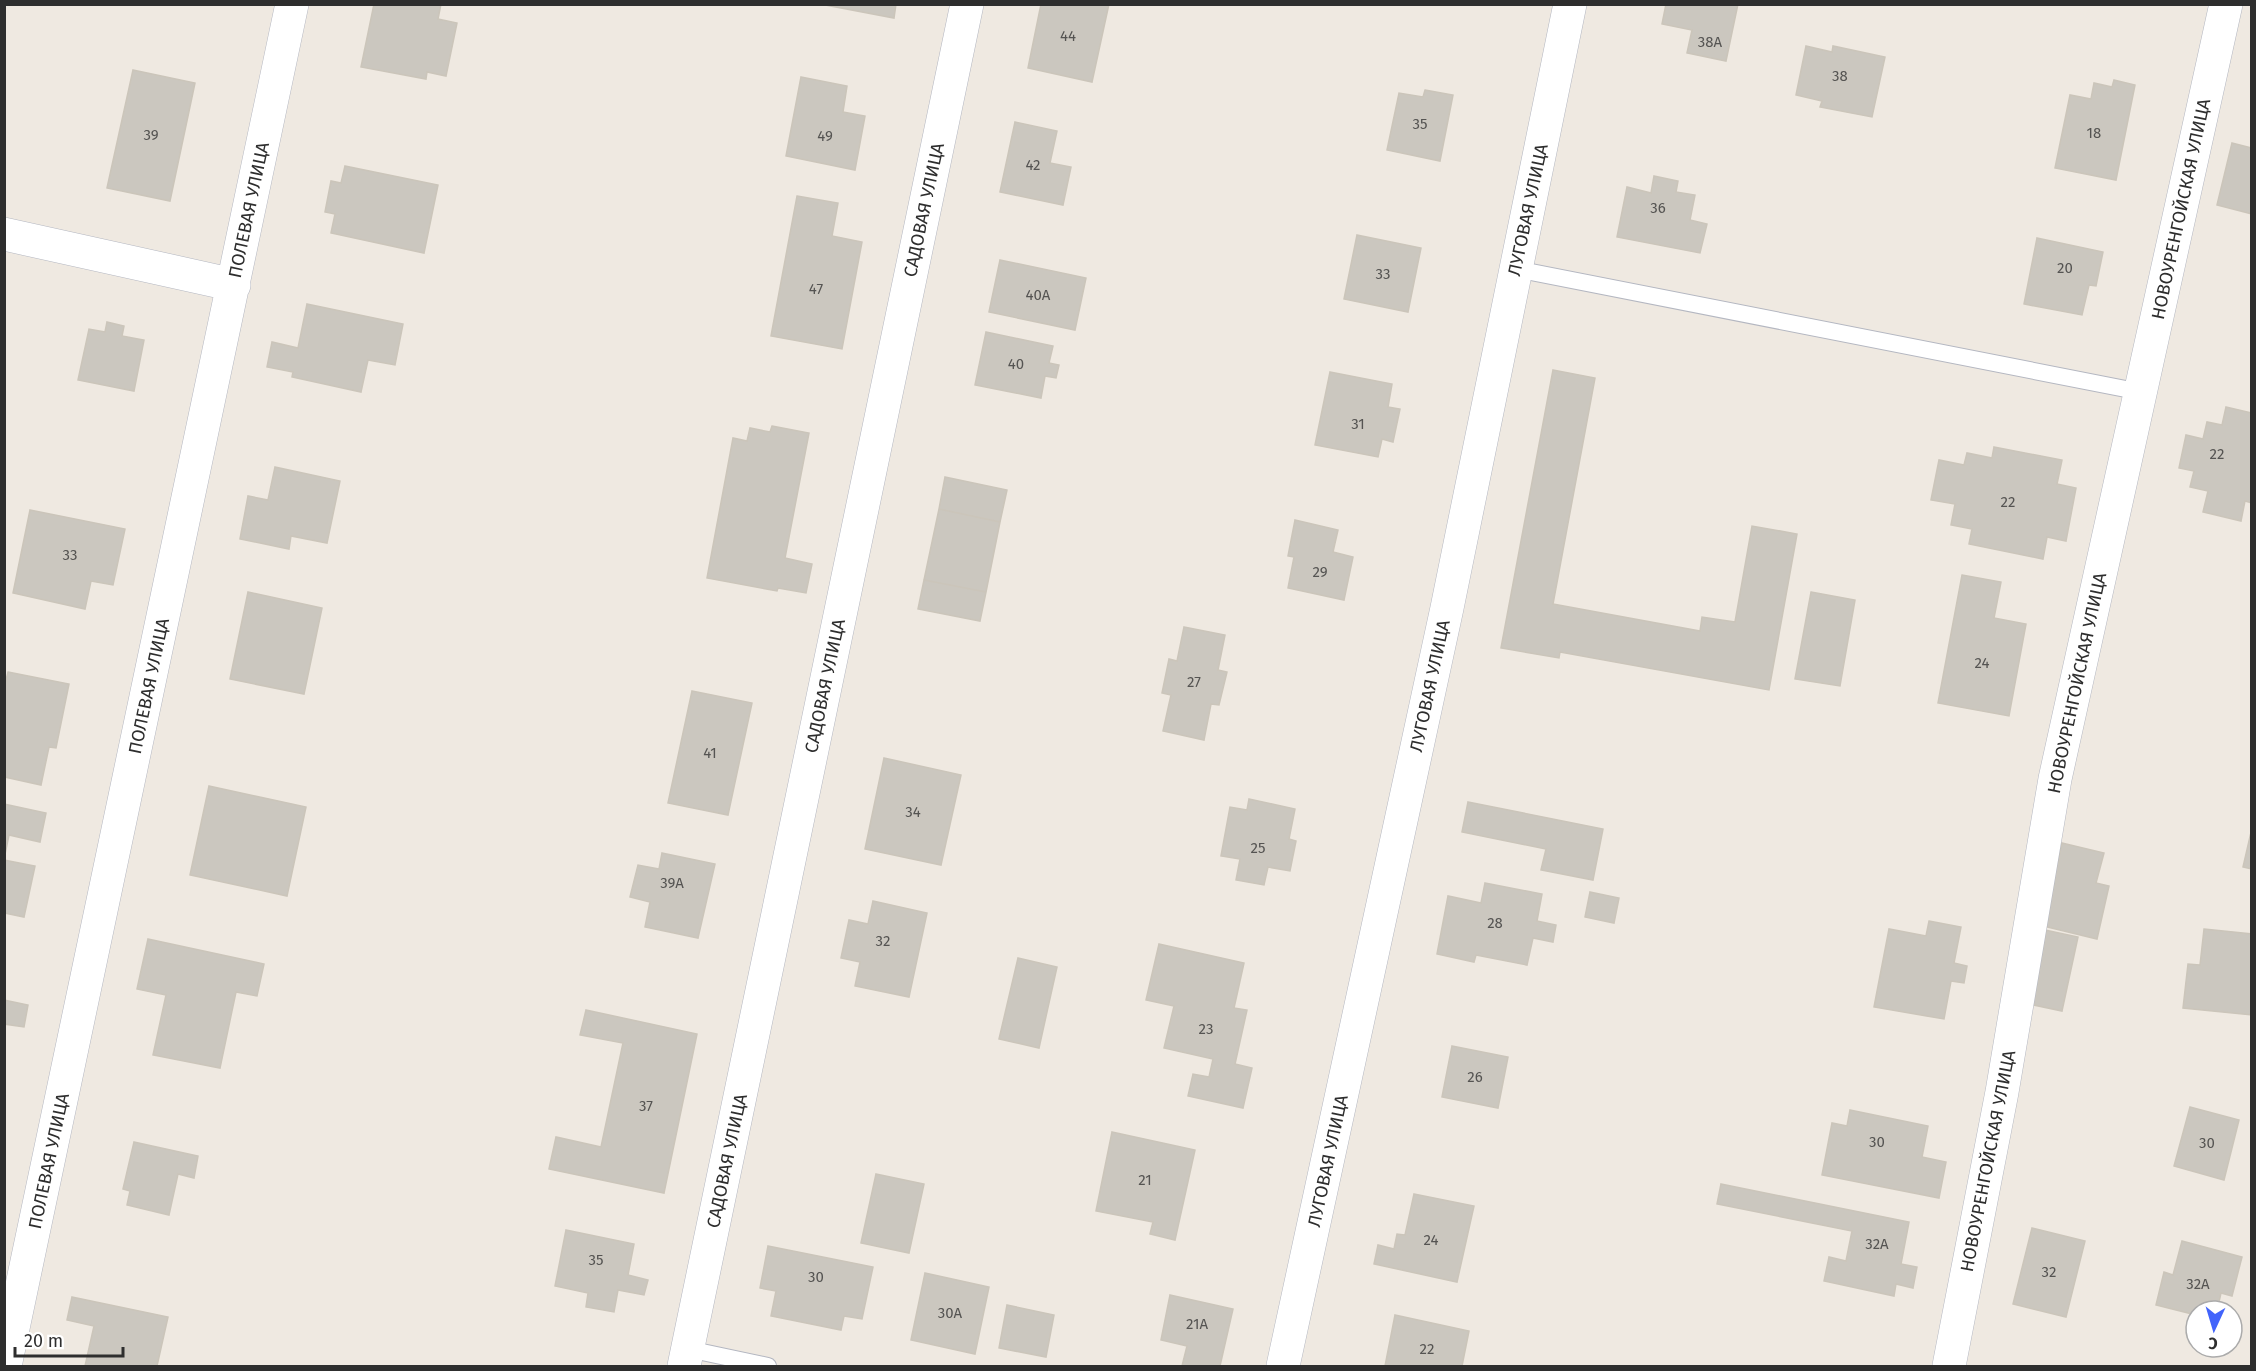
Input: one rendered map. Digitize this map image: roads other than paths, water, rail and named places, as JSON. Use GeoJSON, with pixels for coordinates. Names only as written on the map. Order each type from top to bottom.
{"type":"FeatureCollection","features":[{"type":"Feature","properties":{"kind":"street","name":"ПОЛЕВАЯ УЛИЦА"},"geometry":{"type":"LineString","coordinates":[[5,1366],[292,4]]}},
{"type":"Feature","properties":{"kind":"street","name":"САДОВАЯ УЛИЦА"},"geometry":{"type":"LineString","coordinates":[[686,1358],[967,4]]}},
{"type":"Feature","properties":{"kind":"street","name":"ЛУГОВАЯ УЛИЦА"},"geometry":{"type":"LineString","coordinates":[[1283,1366],[1447,608],[1570,4]]}},
{"type":"Feature","properties":{"kind":"street","name":"НОВОУРЕНГОЙСКАЯ УЛИЦА"},"geometry":{"type":"LineString","coordinates":[[1949,1366],[2002,1092],[2055,779],[2226,4]]}},
{"type":"Feature","properties":{"kind":"street"},"geometry":{"type":"LineString","coordinates":[[4,234],[234,285]]}},
{"type":"Feature","properties":{"kind":"lane"},"geometry":{"type":"LineString","coordinates":[[1516,269],[2141,392]]}},
{"type":"Feature","properties":{"kind":"lane"},"geometry":{"type":"LineString","coordinates":[[686,1358],[768,1366]]}}]}
